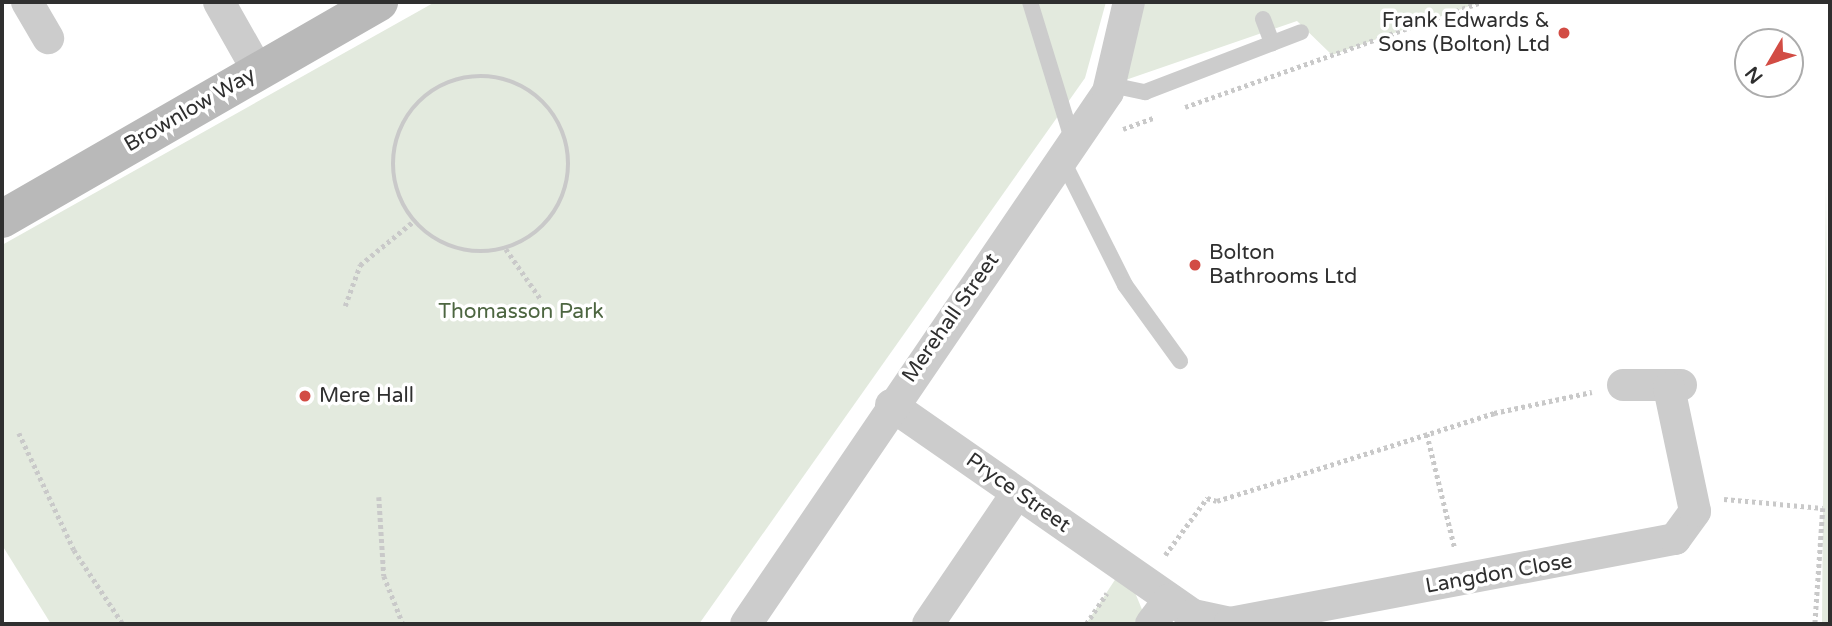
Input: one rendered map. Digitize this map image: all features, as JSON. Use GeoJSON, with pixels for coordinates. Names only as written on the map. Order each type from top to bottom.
{"type":"FeatureCollection","features":[{"type":"Feature","properties":{"kind":"street"},"geometry":{"type":"LineString","coordinates":[[27,2],[48,38]]}},
{"type":"Feature","properties":{"kind":"street"},"geometry":{"type":"LineString","coordinates":[[219,2],[258,71]]}},
{"type":"Feature","properties":{"kind":"street","name":"Brownlow Way"},"geometry":{"type":"LineString","coordinates":[[2,219],[379,2]]}},
{"type":"Feature","properties":{"kind":"street","name":"Merehall Street"},"geometry":{"type":"LineString","coordinates":[[746,624],[891,405],[1111,85],[1129,2]]}},
{"type":"Feature","properties":{"kind":"street","name":"Langdon Close"},"geometry":{"type":"LineString","coordinates":[[1158,590],[1204,621],[1230,623],[1675,539],[1695,511],[1675,387],[1623,385]]}},
{"type":"Feature","properties":{"kind":"street","name":"Pryce Street"},"geometry":{"type":"LineString","coordinates":[[891,405],[1158,590]]}},
{"type":"Feature","properties":{"kind":"street"},"geometry":{"type":"LineString","coordinates":[[928,624],[1017,492]]}},
{"type":"Feature","properties":{"kind":"street"},"geometry":{"type":"LineString","coordinates":[[1151,624],[1158,590]]}},
{"type":"Feature","properties":{"kind":"lane"},"geometry":{"type":"LineString","coordinates":[[1030,2],[1074,141],[1125,285],[1180,361]]}},
{"type":"Feature","properties":{"kind":"lane"},"geometry":{"type":"LineString","coordinates":[[1263,19],[1272,43]]}},
{"type":"Feature","properties":{"kind":"lane"},"geometry":{"type":"LineString","coordinates":[[1111,85],[1145,92],[1301,32]]}},
{"type":"Feature","properties":{"kind":"path"},"geometry":{"type":"LineString","coordinates":[[1170,112],[1481,2]]}},
{"type":"Feature","properties":{"kind":"path"},"geometry":{"type":"LineString","coordinates":[[496,76],[524,86],[547,104],[563,130],[570,158],[554,214],[533,236],[506,249],[477,252],[449,246],[415,220],[395,183],[400,126],[440,85],[496,76]]}},
{"type":"Feature","properties":{"kind":"path"},"geometry":{"type":"LineString","coordinates":[[1074,141],[1105,135],[1157,117]]}},
{"type":"Feature","properties":{"kind":"path"},"geometry":{"type":"LineString","coordinates":[[345,306],[360,265],[415,220]]}},
{"type":"Feature","properties":{"kind":"path"},"geometry":{"type":"LineString","coordinates":[[506,249],[542,301]]}},
{"type":"Feature","properties":{"kind":"path"},"geometry":{"type":"LineString","coordinates":[[1158,590],[1208,498],[1217,501],[1427,434],[1623,385]]}},
{"type":"Feature","properties":{"kind":"path"},"geometry":{"type":"LineString","coordinates":[[19,433],[74,550],[123,624]]}},
{"type":"Feature","properties":{"kind":"path"},"geometry":{"type":"LineString","coordinates":[[1427,434],[1463,580]]}},
{"type":"Feature","properties":{"kind":"path"},"geometry":{"type":"LineString","coordinates":[[379,497],[384,576],[403,624]]}},
{"type":"Feature","properties":{"kind":"path"},"geometry":{"type":"LineString","coordinates":[[1692,497],[1823,508],[1815,624]]}},
{"type":"Feature","properties":{"kind":"green space","name":"Thomasson Park"},"geometry":{"type":"Polygon","coordinates":[[[435,2],[1106,2],[1085,78],[699,624],[51,624],[2,545],[2,245],[435,2]]]}},
{"type":"Feature","properties":{"kind":"green space"},"geometry":{"type":"Polygon","coordinates":[[[1127,2],[1481,2],[1332,55],[1297,21],[1111,85],[1127,2]]]}},
{"type":"Feature","properties":{"kind":"green space"},"geometry":{"type":"Polygon","coordinates":[[[1826,172],[1830,624],[1822,624],[1823,508],[1826,172]]]}},
{"type":"Feature","properties":{"kind":"green space"},"geometry":{"type":"Polygon","coordinates":[[[1124,566],[1148,624],[1086,624],[1124,566]]]}},
{"type":"Feature","properties":{"kind":"place","name":"Frank Edwards & Sons (Bolton) Ltd"},"geometry":{"type":"Point","coordinates":[1564,33]}},
{"type":"Feature","properties":{"kind":"place","name":"Bolton Bathrooms Ltd"},"geometry":{"type":"Point","coordinates":[1195,265]}},
{"type":"Feature","properties":{"kind":"place","name":"Mere Hall"},"geometry":{"type":"Point","coordinates":[305,396]}}]}
